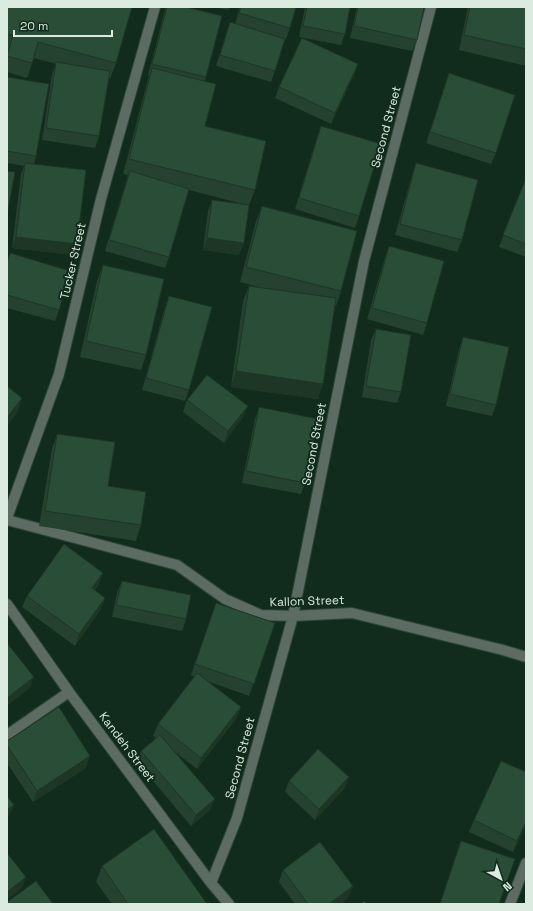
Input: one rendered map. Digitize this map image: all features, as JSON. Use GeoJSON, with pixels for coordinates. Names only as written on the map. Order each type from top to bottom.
{"type":"FeatureCollection","features":[{"type":"Feature","properties":{"kind":"street","name":"Tucker Street"},"geometry":{"type":"LineString","coordinates":[[7,519],[59,374],[101,199],[155,7]]}},
{"type":"Feature","properties":{"kind":"street","name":"Second Street"},"geometry":{"type":"LineString","coordinates":[[211,883],[237,818],[293,616],[364,261],[431,7]]}},
{"type":"Feature","properties":{"kind":"street","name":"Kallon Street"},"geometry":{"type":"LineString","coordinates":[[7,519],[177,566],[225,599],[261,615],[293,616],[352,612],[526,657]]}},
{"type":"Feature","properties":{"kind":"street","name":"Kandeh Street"},"geometry":{"type":"LineString","coordinates":[[7,604],[69,692],[211,883],[229,904]]}},
{"type":"Feature","properties":{"kind":"street"},"geometry":{"type":"LineString","coordinates":[[7,735],[69,692]]}},
{"type":"Feature","properties":{"kind":"street"},"geometry":{"type":"LineString","coordinates":[[510,904],[526,863]]}},
{"type":"Feature","properties":{"kind":"building"},"geometry":{"type":"Polygon","coordinates":[[[7,7],[132,7],[116,63],[38,42],[32,63],[7,56],[13,35],[7,34],[7,7]]]}},
{"type":"Feature","properties":{"kind":"building"},"geometry":{"type":"Polygon","coordinates":[[[167,7],[186,7],[222,16],[206,77],[152,64],[167,7]]]}},
{"type":"Feature","properties":{"kind":"building"},"geometry":{"type":"Polygon","coordinates":[[[241,7],[296,7],[290,28],[239,13],[241,7]]]}},
{"type":"Feature","properties":{"kind":"building"},"geometry":{"type":"Polygon","coordinates":[[[307,7],[350,7],[345,34],[303,26],[307,7]]]}},
{"type":"Feature","properties":{"kind":"building"},"geometry":{"type":"Polygon","coordinates":[[[358,7],[424,7],[417,40],[354,26],[358,7]]]}},
{"type":"Feature","properties":{"kind":"building"},"geometry":{"type":"Polygon","coordinates":[[[470,7],[526,7],[526,49],[464,35],[470,7]]]}},
{"type":"Feature","properties":{"kind":"building"},"geometry":{"type":"Polygon","coordinates":[[[230,22],[285,39],[275,71],[220,55],[230,22]]]}},
{"type":"Feature","properties":{"kind":"building"},"geometry":{"type":"Polygon","coordinates":[[[302,38],[358,64],[335,113],[279,87],[302,38]]]}},
{"type":"Feature","properties":{"kind":"building"},"geometry":{"type":"Polygon","coordinates":[[[56,62],[110,71],[99,136],[46,128],[56,62]]]}},
{"type":"Feature","properties":{"kind":"building"},"geometry":{"type":"Polygon","coordinates":[[[152,68],[216,84],[205,126],[266,141],[255,190],[129,159],[152,68]]]}},
{"type":"Feature","properties":{"kind":"building"},"geometry":{"type":"Polygon","coordinates":[[[449,73],[515,95],[496,153],[430,132],[449,73]]]}},
{"type":"Feature","properties":{"kind":"building"},"geometry":{"type":"Polygon","coordinates":[[[7,77],[49,84],[36,156],[7,151],[7,77]]]}},
{"type":"Feature","properties":{"kind":"building"},"geometry":{"type":"Polygon","coordinates":[[[321,126],[381,144],[359,216],[299,198],[321,126]]]}},
{"type":"Feature","properties":{"kind":"building"},"geometry":{"type":"Polygon","coordinates":[[[25,163],[86,170],[77,244],[16,237],[25,163]]]}},
{"type":"Feature","properties":{"kind":"building"},"geometry":{"type":"Polygon","coordinates":[[[416,163],[478,180],[462,240],[400,224],[416,163]]]}},
{"type":"Feature","properties":{"kind":"building"},"geometry":{"type":"Polygon","coordinates":[[[7,171],[15,172],[7,216],[7,171]]]}},
{"type":"Feature","properties":{"kind":"building"},"geometry":{"type":"Polygon","coordinates":[[[130,171],[189,189],[169,257],[109,240],[130,171]]]}},
{"type":"Feature","properties":{"kind":"building"},"geometry":{"type":"Polygon","coordinates":[[[526,178],[526,244],[503,235],[526,178]]]}},
{"type":"Feature","properties":{"kind":"building"},"geometry":{"type":"Polygon","coordinates":[[[212,200],[249,205],[244,243],[207,238],[212,200]]]}},
{"type":"Feature","properties":{"kind":"building"},"geometry":{"type":"Polygon","coordinates":[[[262,206],[357,231],[341,291],[246,267],[262,206]]]}},
{"type":"Feature","properties":{"kind":"building"},"geometry":{"type":"Polygon","coordinates":[[[389,246],[444,261],[427,323],[372,308],[389,246]]]}},
{"type":"Feature","properties":{"kind":"building"},"geometry":{"type":"Polygon","coordinates":[[[10,253],[70,271],[59,310],[7,295],[7,263],[10,253]]]}},
{"type":"Feature","properties":{"kind":"building"},"geometry":{"type":"Polygon","coordinates":[[[103,265],[164,279],[146,355],[86,341],[103,265]]]}},
{"type":"Feature","properties":{"kind":"building"},"geometry":{"type":"Polygon","coordinates":[[[249,286],[336,298],[323,384],[236,371],[249,286]]]}},
{"type":"Feature","properties":{"kind":"building"},"geometry":{"type":"Polygon","coordinates":[[[169,296],[212,307],[189,390],[146,378],[169,296]]]}},
{"type":"Feature","properties":{"kind":"building"},"geometry":{"type":"Polygon","coordinates":[[[376,329],[411,335],[401,392],[366,386],[376,329]]]}},
{"type":"Feature","properties":{"kind":"building"},"geometry":{"type":"Polygon","coordinates":[[[463,337],[509,347],[496,405],[450,394],[463,337]]]}},
{"type":"Feature","properties":{"kind":"building"},"geometry":{"type":"Polygon","coordinates":[[[207,375],[248,406],[228,431],[187,400],[207,375]]]}},
{"type":"Feature","properties":{"kind":"building"},"geometry":{"type":"Polygon","coordinates":[[[7,386],[22,398],[7,418],[7,386]]]}},
{"type":"Feature","properties":{"kind":"building"},"geometry":{"type":"Polygon","coordinates":[[[259,407],[318,419],[305,483],[246,471],[259,407]]]}},
{"type":"Feature","properties":{"kind":"building"},"geometry":{"type":"Polygon","coordinates":[[[57,434],[115,442],[108,486],[146,492],[141,525],[45,511],[57,434]]]}},
{"type":"Feature","properties":{"kind":"building"},"geometry":{"type":"Polygon","coordinates":[[[64,544],[103,573],[92,588],[105,598],[79,634],[27,596],[64,544]]]}},
{"type":"Feature","properties":{"kind":"building"},"geometry":{"type":"Polygon","coordinates":[[[122,581],[191,595],[186,619],[116,605],[122,581]]]}},
{"type":"Feature","properties":{"kind":"building"},"geometry":{"type":"Polygon","coordinates":[[[216,603],[275,623],[254,684],[195,664],[216,603]]]}},
{"type":"Feature","properties":{"kind":"building"},"geometry":{"type":"Polygon","coordinates":[[[7,643],[34,677],[7,698],[7,643]]]}},
{"type":"Feature","properties":{"kind":"building"},"geometry":{"type":"Polygon","coordinates":[[[197,673],[241,707],[201,758],[158,724],[197,673]]]}},
{"type":"Feature","properties":{"kind":"building"},"geometry":{"type":"Polygon","coordinates":[[[59,707],[90,756],[37,791],[7,745],[7,741],[59,707]]]}},
{"type":"Feature","properties":{"kind":"building"},"geometry":{"type":"Polygon","coordinates":[[[160,735],[215,799],[196,815],[141,751],[160,735]]]}},
{"type":"Feature","properties":{"kind":"building"},"geometry":{"type":"Polygon","coordinates":[[[318,749],[349,777],[319,809],[289,781],[318,749]]]}},
{"type":"Feature","properties":{"kind":"building"},"geometry":{"type":"Polygon","coordinates":[[[501,761],[526,772],[526,822],[517,841],[474,820],[501,761]]]}},
{"type":"Feature","properties":{"kind":"building"},"geometry":{"type":"Polygon","coordinates":[[[7,796],[14,805],[7,810],[7,796]]]}},
{"type":"Feature","properties":{"kind":"building"},"geometry":{"type":"Polygon","coordinates":[[[154,829],[207,904],[128,904],[102,866],[154,829]]]}},
{"type":"Feature","properties":{"kind":"building"},"geometry":{"type":"Polygon","coordinates":[[[461,841],[515,859],[499,904],[440,904],[461,841]]]}},
{"type":"Feature","properties":{"kind":"building"},"geometry":{"type":"Polygon","coordinates":[[[320,842],[353,886],[329,904],[308,904],[283,870],[320,842]]]}},
{"type":"Feature","properties":{"kind":"building"},"geometry":{"type":"Polygon","coordinates":[[[7,853],[26,877],[7,892],[7,853]]]}},
{"type":"Feature","properties":{"kind":"building"},"geometry":{"type":"Polygon","coordinates":[[[36,881],[53,904],[8,904],[7,902],[36,881]]]}},
{"type":"Feature","properties":{"kind":"building"},"geometry":{"type":"Polygon","coordinates":[[[364,901],[367,904],[360,904],[364,901]]]}}]}
